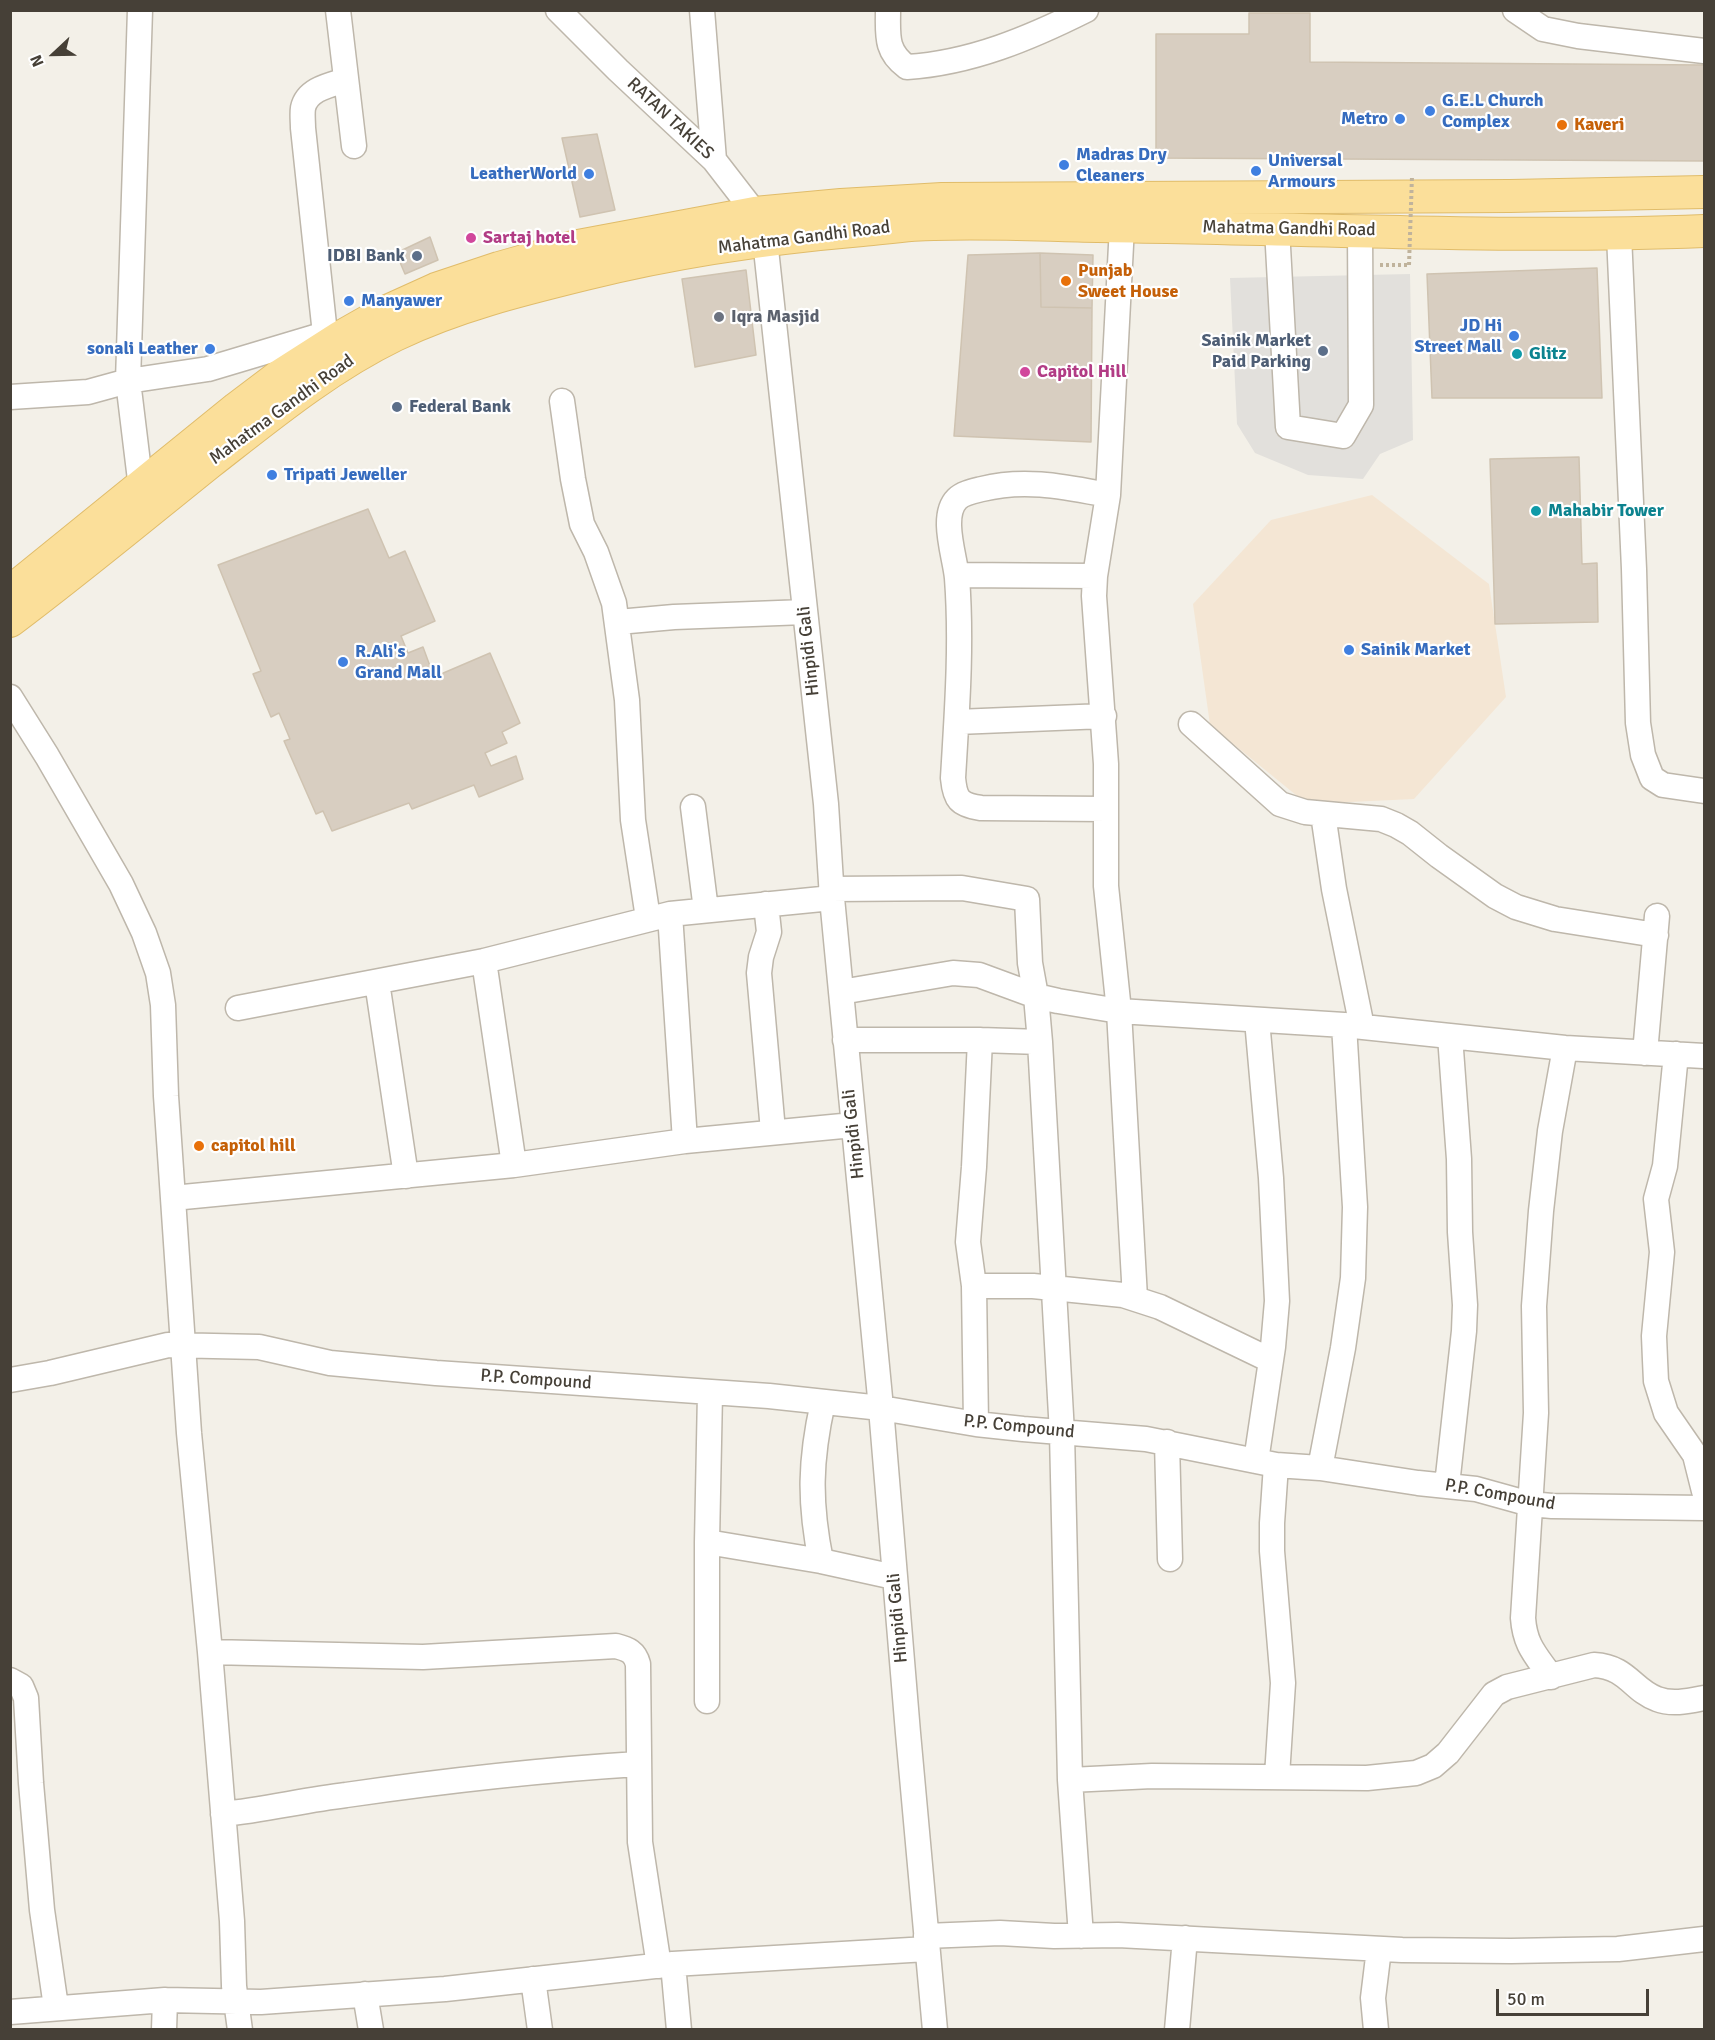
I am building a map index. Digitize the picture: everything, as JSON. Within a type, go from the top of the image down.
[{"type":"main road","name":"Mahatma Gandhi Road","points":[[10,621],[303,390],[351,358],[397,334],[453,310],[520,290],[664,255],[840,205],[942,199],[1510,196],[1704,192]]},
{"type":"main road","name":"Mahatma Gandhi Road","points":[[10,592],[237,408],[332,336],[436,289],[573,247],[760,226],[934,224],[1619,235],[1704,231]]},
{"type":"street","points":[[141,10],[128,381],[141,488]]},
{"type":"street","points":[[338,10],[354,146]]},
{"type":"street","name":"RATAN TAKIES","points":[[558,10],[714,160],[760,226]]},
{"type":"street","points":[[702,10],[714,160]]},
{"type":"street","points":[[888,10],[889,47],[896,59],[907,67],[949,61],[1011,45],[1086,10]]},
{"type":"street","points":[[1515,10],[1543,29],[1578,36],[1704,51]]},
{"type":"street","points":[[10,398],[88,392],[128,381],[208,369],[332,336],[303,128],[303,108],[309,97],[322,88],[346,80]]},
{"type":"street","name":"Hinpidi Gali","points":[[760,226],[826,804],[831,893],[881,1408],[935,2030]]},
{"type":"street","points":[[1122,226],[1108,495],[1095,576],[1104,716],[1106,894],[1119,1011],[1135,1298]]},
{"type":"street","points":[[1277,229],[1288,427],[1343,436],[1361,405],[1360,231]]},
{"type":"street","points":[[1619,235],[1634,569],[1638,723],[1643,755],[1652,778],[1663,785],[1704,791]]},
{"type":"street","points":[[562,401],[582,524],[610,589],[618,622],[627,700],[633,820],[659,916],[685,1141]]},
{"type":"street","points":[[1106,809],[981,808],[966,806],[959,800],[954,790],[958,667],[957,576],[949,521],[951,505],[959,496],[992,486],[1029,483],[1108,495]]},
{"type":"street","points":[[957,576],[1095,576]]},
{"type":"street","points":[[618,622],[674,617],[805,612]]},
{"type":"street","points":[[10,697],[121,884],[144,933],[158,973],[163,1005],[166,1096],[192,1476],[210,1652],[232,1921],[235,2001],[240,2030]]},
{"type":"street","points":[[957,722],[1104,716]]},
{"type":"street","points":[[1191,724],[1280,804],[1305,812],[1381,819],[1396,825],[1410,832],[1495,896],[1515,907],[1555,919],[1657,926],[1645,1053]]},
{"type":"street","points":[[693,807],[706,910]]},
{"type":"street","points":[[1320,1468],[1345,1339],[1353,1278],[1355,1207],[1353,1026],[1323,814]]},
{"type":"street","points":[[238,1008],[484,961],[659,916],[766,904],[831,893],[962,888],[1027,899],[1030,963],[1036,996],[1040,1042],[1062,1433],[1070,1780],[1081,1936]]},
{"type":"street","points":[[766,904],[769,932],[761,957],[759,973],[773,1131]]},
{"type":"street","points":[[484,961],[514,1165]]},
{"type":"street","points":[[841,992],[952,973],[968,973],[1036,996],[1119,1011],[1353,1026],[1565,1048],[1704,1056]]},
{"type":"street","points":[[377,982],[406,1176]]},
{"type":"street","points":[[1257,1020],[1271,1178],[1276,1267],[1276,1312],[1270,1360],[1266,1463],[1283,1683],[1277,1776]]},
{"type":"street","points":[[1447,1485],[1465,1305],[1459,1216],[1459,1159],[1450,1036]]},
{"type":"street","points":[[845,1040],[1040,1042]]},
{"type":"street","points":[[976,1424],[974,1286],[968,1242],[980,1040]]},
{"type":"street","points":[[1551,1677],[1528,1645],[1524,1634],[1523,1609],[1536,1413],[1534,1306],[1541,1211],[1550,1131],[1565,1048]]},
{"type":"street","points":[[1676,1054],[1665,1166],[1656,1198],[1662,1252],[1654,1336],[1656,1381],[1666,1413],[1695,1455],[1704,1491]]},
{"type":"street","points":[[173,1198],[514,1165],[685,1141],[853,1125]]},
{"type":"street","points":[[974,1286],[1054,1287],[1092,1290],[1135,1298],[1160,1307],[1270,1360]]},
{"type":"street","name":"P.P. Compound","points":[[10,1380],[50,1373],[168,1345],[259,1347],[330,1363],[823,1402],[881,1408],[976,1424],[1167,1442],[1266,1463],[1476,1489],[1530,1504],[1620,1509],[1704,1508]]},
{"type":"street","points":[[707,1701],[710,1393]]},
{"type":"street","points":[[821,1560],[813,1515],[812,1472],[814,1446],[823,1402]]},
{"type":"street","points":[[1167,1442],[1170,1559]]},
{"type":"street","points":[[707,1542],[821,1560],[894,1577]]},
{"type":"street","points":[[210,1652],[423,1657],[616,1647],[627,1649],[635,1655],[638,1664],[640,1842],[679,2030]]},
{"type":"street","points":[[1070,1780],[1152,1776],[1390,1777],[1425,1770],[1448,1753],[1494,1694],[1507,1687],[1583,1667],[1608,1666],[1656,1699],[1672,1703],[1704,1698]]},
{"type":"street","points":[[10,1680],[21,1686],[26,1698],[42,1910],[34,2014],[165,2000],[261,2001],[445,1989],[666,1965],[926,1943],[1000,1933],[1138,1936],[1379,1949],[1579,1951],[1704,1939]]},
{"type":"street","points":[[223,1814],[432,1784],[638,1764]]},
{"type":"street","points":[[1177,2030],[1185,1938]]},
{"type":"street","points":[[1376,2030],[1373,1998],[1379,1949]]},
{"type":"street","points":[[532,1979],[540,2030]]},
{"type":"street","points":[[365,1994],[371,2030]]},
{"type":"street","points":[[164,2030],[165,2000]]},
{"type":"path","points":[[1370,265],[1409,265],[1412,176]]},
{"type":"shaded area","name":"Sainik Market Paid Parking","points":[[1410,274],[1413,440],[1380,454],[1363,479],[1308,475],[1255,453],[1237,424],[1230,278]]},
{"type":"shaded area","name":"Sainik Market","points":[[1372,495],[1489,584],[1506,697],[1414,799],[1307,804],[1210,725],[1193,604],[1271,520]]},
{"type":"building","name":"G.E.L Church Complex","points":[[1249,13],[1310,13],[1310,62],[1704,65],[1704,161],[1156,158],[1156,34],[1249,34]]},
{"type":"building","name":"LeatherWorld","points":[[597,134],[615,210],[580,217],[562,138]]},
{"type":"building","name":"IDBI Bank","points":[[430,237],[438,260],[405,274],[396,253]]},
{"type":"building","name":"Punjab Sweet House","points":[[1040,253],[1093,255],[1092,308],[1041,307]]},
{"type":"building","name":"Capitol Hill","points":[[1040,253],[1041,307],[1092,308],[1091,442],[954,436],[968,255]]},
{"type":"building","name":"JD Hi Street Mall","points":[[1597,268],[1602,398],[1432,398],[1427,274]]},
{"type":"building","name":"Iqra Masjid","points":[[746,270],[756,355],[695,367],[682,279]]},
{"type":"building","name":"Mahabir Tower","points":[[1579,457],[1582,564],[1597,563],[1598,622],[1495,624],[1490,459]]},
{"type":"building","name":"R.Ali's Grand Mall","points":[[368,509],[389,558],[405,551],[435,621],[401,636],[408,653],[423,647],[434,677],[490,653],[520,723],[502,732],[507,743],[485,753],[491,766],[516,756],[523,779],[479,797],[474,785],[412,809],[409,803],[332,831],[323,811],[316,814],[284,741],[290,739],[279,713],[271,717],[253,674],[261,671],[218,565]]},
{"type":"place","name":"G.E.L Church Complex","points":[[1430,111]]},
{"type":"place","name":"Metro","points":[[1400,119]]},
{"type":"place","name":"Kaveri","points":[[1562,125]]},
{"type":"place","name":"Madras Dry Cleaners","points":[[1064,165]]},
{"type":"place","name":"Universal Armours","points":[[1256,171]]},
{"type":"place","name":"LeatherWorld","points":[[589,174]]},
{"type":"place","name":"Sartaj hotel","points":[[471,238]]},
{"type":"place","name":"IDBI Bank","points":[[417,256]]},
{"type":"place","name":"Punjab Sweet House","points":[[1066,281]]},
{"type":"place","name":"Manyawer","points":[[349,301]]},
{"type":"place","name":"Iqra Masjid","points":[[719,317]]},
{"type":"place","name":"JD Hi Street Mall","points":[[1514,336]]},
{"type":"place","name":"sonali Leather","points":[[210,349]]},
{"type":"place","name":"Sainik Market Paid Parking","points":[[1323,351]]},
{"type":"place","name":"Glitz","points":[[1517,354]]},
{"type":"place","name":"Capitol Hill","points":[[1025,372]]},
{"type":"place","name":"Federal Bank","points":[[397,407]]},
{"type":"place","name":"Tripati Jeweller","points":[[272,475]]},
{"type":"place","name":"Mahabir Tower","points":[[1536,511]]},
{"type":"place","name":"Sainik Market","points":[[1349,650]]},
{"type":"place","name":"R.Ali's Grand Mall","points":[[343,662]]},
{"type":"place","name":"capitol hill","points":[[199,1146]]}]
